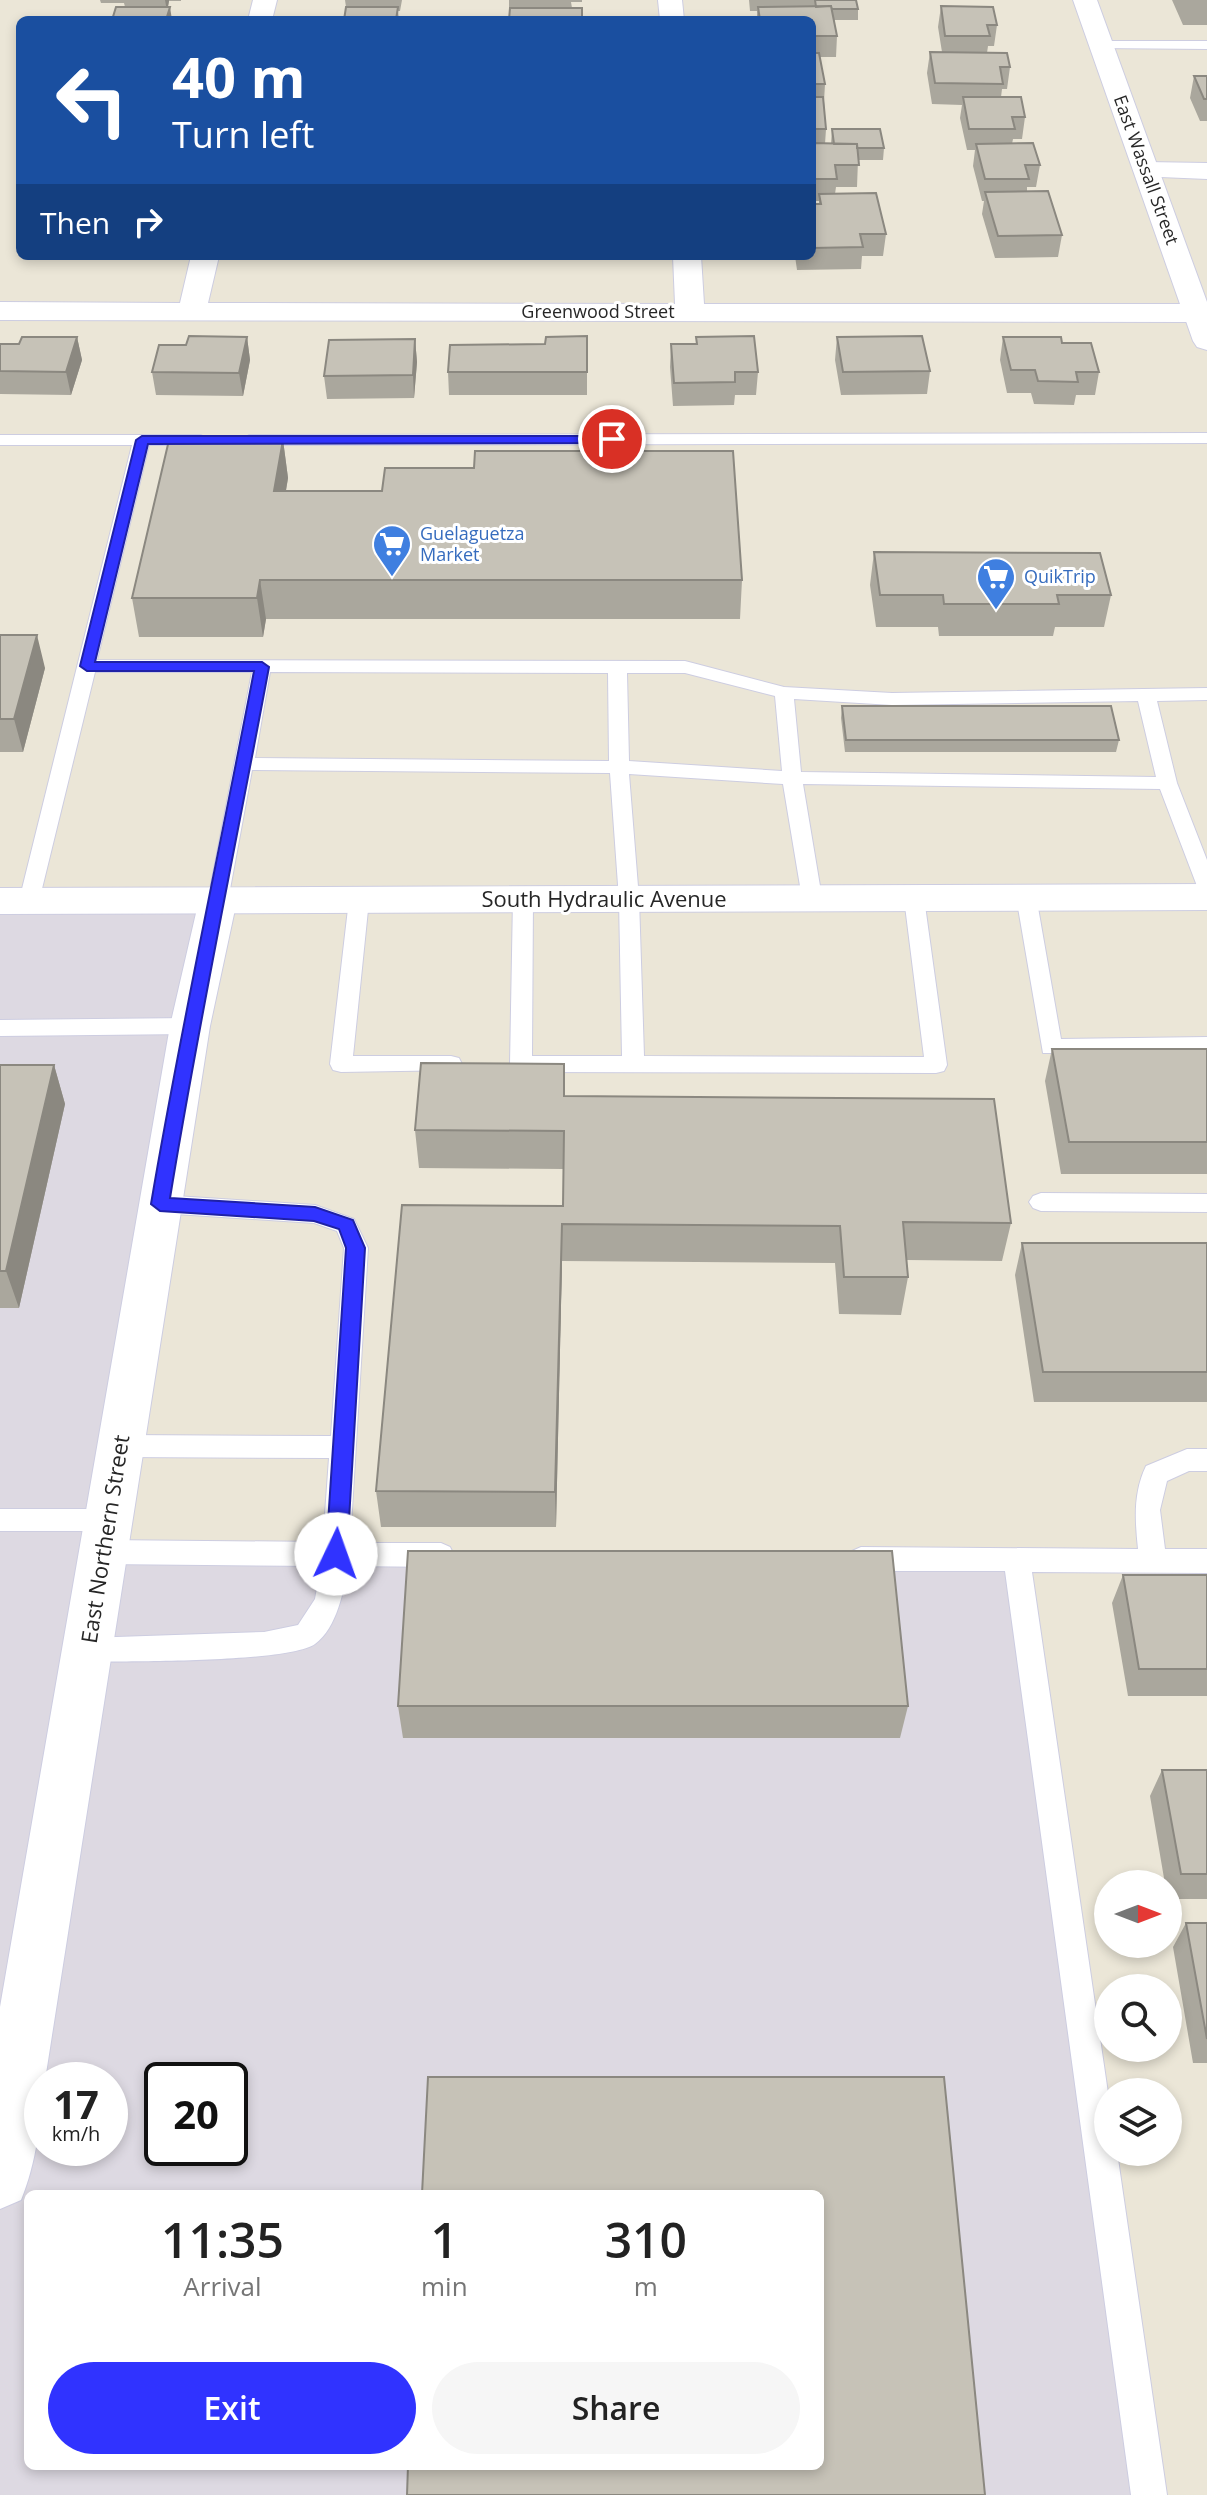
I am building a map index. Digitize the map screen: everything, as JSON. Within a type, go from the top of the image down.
[{"type":"street","name":"East Wassall Street","points":[[1085,0],[1207,341]]},
{"type":"street","points":[[1146,170],[1207,171]]},
{"type":"street","points":[[192,311],[204,260]]},
{"type":"street","points":[[687,260],[690,312]]},
{"type":"street","name":"Greenwood Street","points":[[0,311],[1197,313]]},
{"type":"street","name":"South Hydraulic Avenue","points":[[15,901],[1207,897]]},
{"type":"street","name":"East Northern Street","points":[[0,2179],[190,1026],[218,900]]},
{"type":"lane","points":[[1102,45],[1207,45]]},
{"type":"lane","points":[[0,440],[1207,438]]},
{"type":"lane","points":[[15,901],[87,666],[142,440]]},
{"type":"lane","points":[[87,666],[685,667],[784,693],[893,709],[965,697],[1207,694]]},
{"type":"lane","points":[[218,900],[262,667]]},
{"type":"lane","points":[[617,667],[619,767],[629,899],[633,1064]]},
{"type":"lane","points":[[784,693],[792,778],[812,898]]},
{"type":"lane","points":[[1146,695],[1167,783],[1207,886]]},
{"type":"lane","points":[[1039,696],[1045,718]]},
{"type":"lane","points":[[965,697],[971,718]]},
{"type":"lane","points":[[243,764],[619,767],[792,778],[906,772],[1058,773],[1167,783]]},
{"type":"lane","points":[[1026,896],[1051,1047],[1207,1045]]},
{"type":"lane","points":[[523,899],[514,1064],[936,1065],[914,898]]},
{"type":"lane","points":[[359,900],[341,1064],[476,1064]]},
{"type":"lane","points":[[0,1028],[190,1026]]},
{"type":"lane","points":[[1041,1202],[1207,1203]]},
{"type":"lane","points":[[87,1650],[264,1644],[306,1635],[328,1603],[336,1554],[356,1248],[346,1225],[315,1214],[160,1204]]},
{"type":"lane","points":[[120,1446],[343,1447]]},
{"type":"lane","points":[[1153,1561],[1147,1510],[1155,1474],[1197,1460]]},
{"type":"lane","points":[[0,1520],[106,1536],[336,1554],[463,1555]]},
{"type":"lane","points":[[827,1559],[1207,1561]]},
{"type":"lane","points":[[1017,1561],[1149,2495]]},
{"type":"shaded area","points":[[0,900],[218,900],[104,1551],[1017,1561],[1094,2110],[1094,2166],[1102,2166],[1148,2495],[0,2495]]},
{"type":"building","points":[[815,0],[856,0],[858,9],[816,7]]},
{"type":"building","points":[[831,6],[837,36],[816,36],[816,16],[759,16],[758,7]]},
{"type":"building","points":[[941,6],[993,7],[997,25],[987,25],[990,36],[945,36]]},
{"type":"building","points":[[116,7],[170,7],[167,16],[113,16]]},
{"type":"building","points":[[346,7],[398,7],[397,16],[345,16]]},
{"type":"building","points":[[510,8],[582,8],[582,16],[509,16]]},
{"type":"building","points":[[930,52],[1007,53],[1010,67],[1000,67],[1003,84],[935,83]]},
{"type":"building","points":[[816,53],[819,53],[825,84],[816,84]]},
{"type":"building","points":[[1194,76],[1207,76],[1207,99],[1204,99]]},
{"type":"building","points":[[816,97],[823,97],[826,129],[816,129]]},
{"type":"building","points":[[963,97],[1021,97],[1025,117],[1012,117],[1015,129],[969,129]]},
{"type":"building","points":[[832,129],[880,129],[884,148],[834,144]]},
{"type":"building","points":[[816,143],[857,144],[859,165],[835,165],[837,179],[816,179]]},
{"type":"building","points":[[1033,143],[1040,165],[1025,165],[1029,179],[985,179],[976,144]]},
{"type":"building","points":[[1048,191],[1062,235],[998,236],[985,192]]},
{"type":"building","points":[[876,193],[886,234],[860,234],[863,247],[816,248],[816,204],[821,204],[819,194]]},
{"type":"building","points":[[189,336],[247,337],[239,373],[152,372],[159,345],[186,345]]},
{"type":"building","points":[[587,336],[587,372],[448,372],[450,345],[545,344],[546,337]]},
{"type":"building","points":[[754,336],[758,372],[735,372],[735,382],[674,383],[671,344],[697,344],[696,337]]},
{"type":"building","points":[[922,336],[930,371],[843,372],[837,337]]},
{"type":"building","points":[[22,337],[77,337],[66,372],[0,371],[0,344],[19,344]]},
{"type":"building","points":[[1003,337],[1061,337],[1062,343],[1091,343],[1099,372],[1076,372],[1078,382],[1038,381],[1035,370],[1011,370]]},
{"type":"building","points":[[415,339],[413,375],[324,376],[329,340]]},
{"type":"building","points":[[169,440],[283,440],[274,491],[382,491],[385,468],[474,468],[475,451],[733,451],[742,580],[260,580],[257,598],[132,598]]},
{"type":"building","points":[[874,552],[1100,553],[1111,595],[1057,595],[1059,604],[944,604],[943,595],[880,595]]},
{"type":"building","points":[[0,635],[37,635],[14,719],[0,719]]},
{"type":"building","points":[[842,706],[1111,706],[1119,740],[846,740]]},
{"type":"building","points":[[1052,1049],[1207,1049],[1207,1142],[1069,1142]]},
{"type":"building","points":[[421,1063],[564,1064],[564,1096],[994,1099],[1011,1223],[903,1222],[908,1277],[844,1277],[840,1226],[562,1224],[555,1492],[376,1491],[402,1205],[563,1206],[564,1131],[415,1130]]},
{"type":"building","points":[[0,1065],[54,1065],[6,1271],[0,1271]]},
{"type":"building","points":[[1022,1243],[1207,1243],[1207,1372],[1043,1372]]},
{"type":"building","points":[[408,1551],[892,1551],[908,1706],[398,1706]]},
{"type":"building","points":[[1123,1575],[1207,1575],[1207,1669],[1139,1669]]},
{"type":"building","points":[[1162,1770],[1207,1770],[1207,1874],[1182,1874]]},
{"type":"building","points":[[1186,1923],[1207,1923],[1207,2039]]},
{"type":"building","points":[[428,2077],[944,2077],[985,2495],[407,2495],[408,2470],[824,2470],[824,2190],[422,2190]]},
{"type":"place","name":"Guelaguetza Market","points":[[392,578]]},
{"type":"place","name":"QuikTrip","points":[[996,611]]},
{"type":"route","points":[[336,1554],[356,1248],[346,1225],[315,1214],[160,1204],[190,1026],[218,900],[262,667],[87,666],[135,468],[142,440],[612,439]]}]
